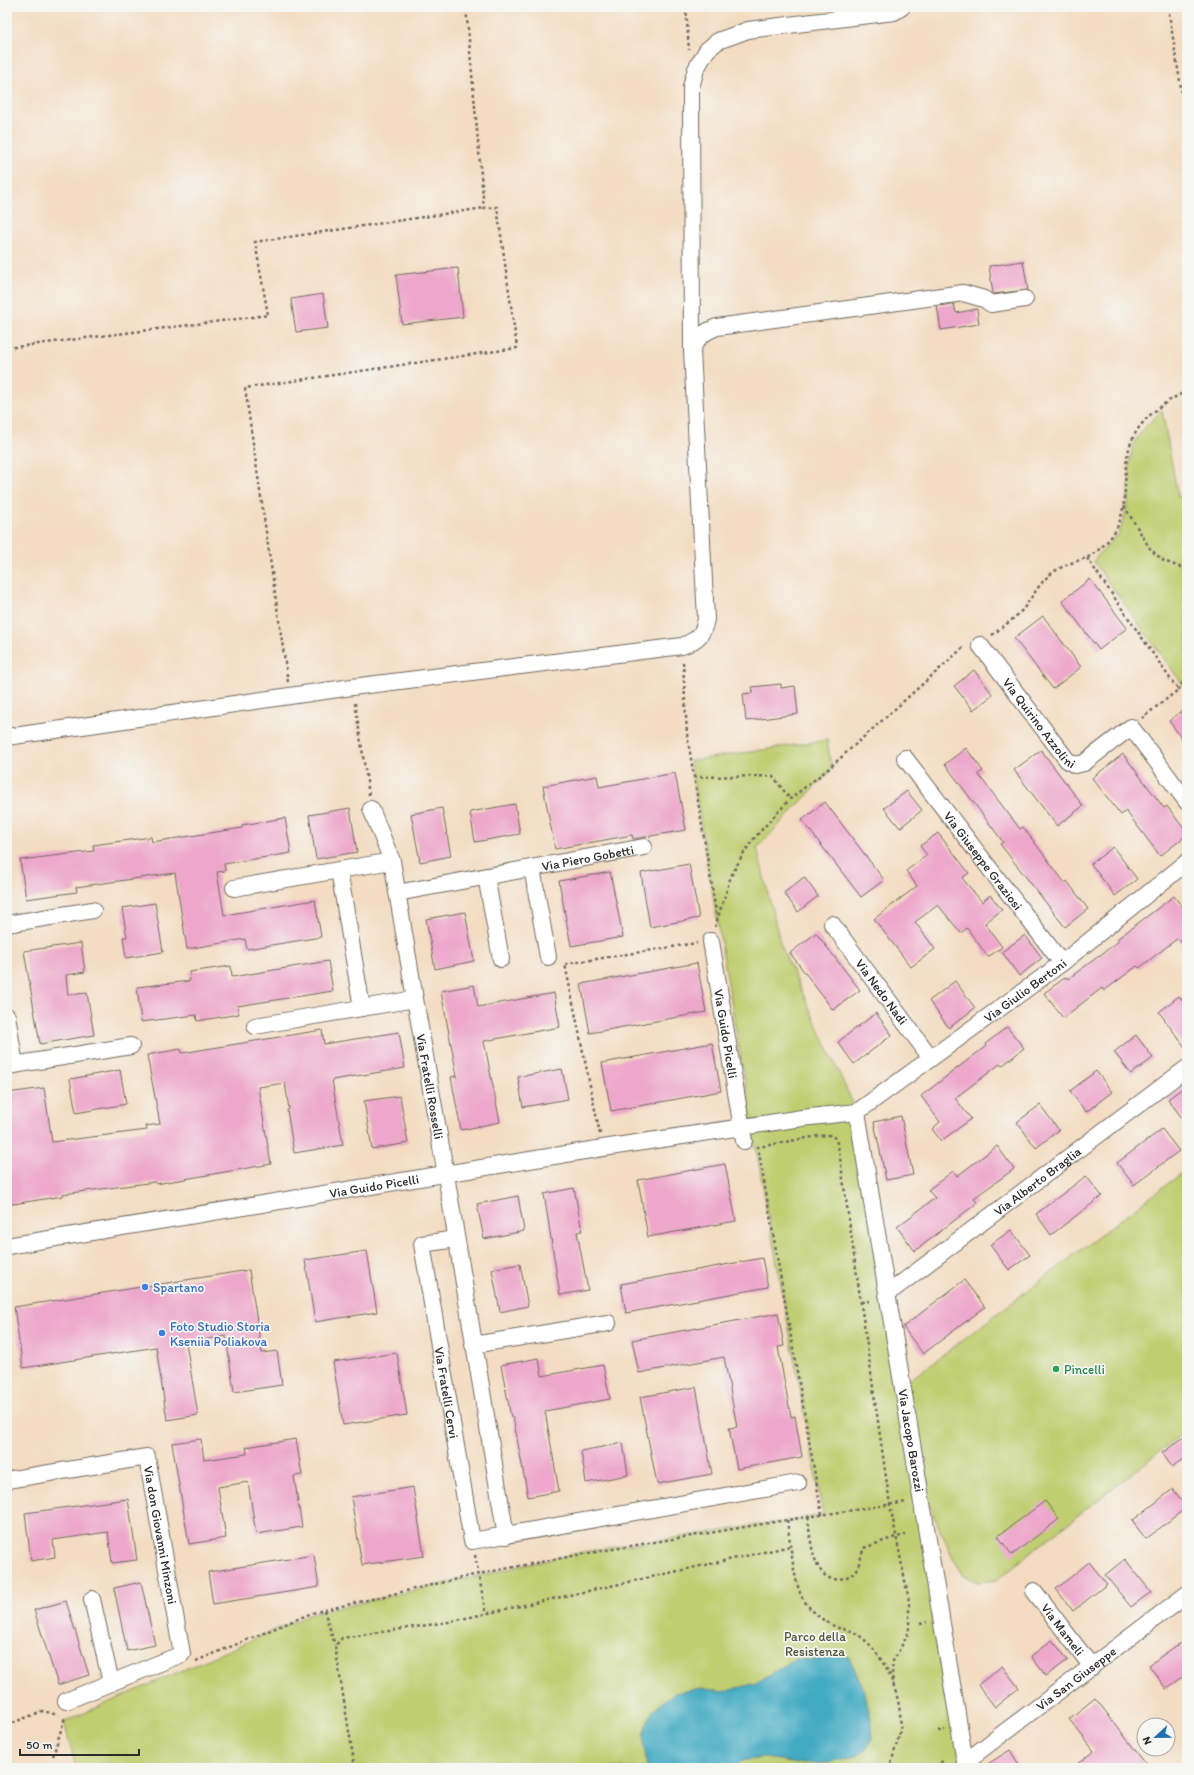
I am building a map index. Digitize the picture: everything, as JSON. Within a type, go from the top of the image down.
[{"type":"street","points":[[7,737],[352,687],[682,646],[699,637],[704,630],[706,620],[692,350],[691,87],[696,69],[707,50],[718,41],[748,30],[894,12],[902,7]]},
{"type":"street","points":[[692,350],[701,334],[717,327],[963,293],[984,299],[991,304],[1025,299]]},
{"type":"street","name":"Via Quirino Azzolini","points":[[980,645],[1067,760],[1075,766],[1084,762],[1131,726]]},
{"type":"street","points":[[1131,726],[1187,802]]},
{"type":"street","name":"Via Giuseppe Graziosi","points":[[905,758],[1062,963]]},
{"type":"street","name":"Via Fratelli Rosselli","points":[[371,809],[392,861],[446,1175]]},
{"type":"street","name":"Via Piero Gobetti","points":[[397,893],[644,847]]},
{"type":"street","points":[[234,888],[392,861]]},
{"type":"street","name":"Via Giulio Bertoni","points":[[857,1112],[1062,963],[1187,862]]},
{"type":"street","name":"Via Piero Gobetti","points":[[532,868],[548,957]]},
{"type":"street","points":[[339,870],[362,1008]]},
{"type":"street","points":[[486,876],[501,959]]},
{"type":"street","points":[[7,924],[93,910]]},
{"type":"street","name":"Via Nedo Nadi","points":[[832,924],[931,1058]]},
{"type":"street","name":"Via Guido Picelli","points":[[711,941],[743,1134]]},
{"type":"street","points":[[255,1026],[415,999]]},
{"type":"street","points":[[7,1016],[11,1065],[131,1046]]},
{"type":"street","name":"Via Alberto Braglia","points":[[887,1294],[1187,1068]]},
{"type":"street","name":"Via Guido Picelli","points":[[7,1246],[603,1148],[743,1134],[802,1118],[857,1112]]},
{"type":"street","name":"Via Jacopo Barozzi","points":[[857,1112],[966,1765]]},
{"type":"street","points":[[446,1175],[506,1536]]},
{"type":"street","name":"Via Fratelli Cervi","points":[[456,1239],[422,1244],[472,1541],[798,1483]]},
{"type":"street","points":[[473,1344],[608,1323]]},
{"type":"street","name":"Via don Giovanni Minzoni","points":[[7,1480],[147,1457],[182,1654],[111,1683],[68,1710]]},
{"type":"street","name":"Via Mameli","points":[[1034,1591],[1092,1667]]},
{"type":"street","name":"Via San Giuseppe","points":[[966,1765],[1187,1594]]},
{"type":"street","points":[[92,1599],[111,1683]]},
{"type":"path","points":[[466,7],[484,208]]},
{"type":"path","points":[[686,7],[689,55]]},
{"type":"path","points":[[1168,7],[1187,126]]},
{"type":"path","points":[[7,348],[268,315],[255,242],[497,207],[517,348],[245,388],[290,696]]},
{"type":"path","points":[[600,1136],[565,964],[711,941],[731,876],[743,854],[756,836],[790,799],[827,770],[975,637],[980,645],[1023,609],[1036,589],[1053,572],[1073,562],[1087,558],[1111,537],[1117,527],[1124,506],[1126,461],[1129,448],[1134,437],[1143,423],[1155,410],[1187,391]]},
{"type":"path","points":[[1124,506],[1151,550],[1164,561],[1187,570]]},
{"type":"path","points":[[1087,558],[1178,690]]},
{"type":"path","points":[[682,646],[687,734],[717,921]]},
{"type":"path","points":[[1131,726],[1178,690],[1187,677]]},
{"type":"path","points":[[352,687],[371,809]]},
{"type":"path","points":[[694,777],[773,776],[790,799]]},
{"type":"path","points":[[822,1515],[758,1147],[830,1135],[836,1139],[839,1151],[890,1505],[909,1600],[910,1618],[906,1636],[893,1661],[892,1671],[900,1717],[900,1730],[891,1768]]},
{"type":"path","points":[[861,1302],[869,1301]]},
{"type":"path","points":[[194,1662],[312,1613],[478,1574],[583,1554],[787,1520],[900,1504]]},
{"type":"path","points":[[808,1517],[814,1555],[819,1568],[825,1576],[836,1579],[845,1578],[855,1572],[864,1548],[905,1535]]},
{"type":"path","points":[[787,1520],[797,1582],[801,1595],[819,1617],[834,1626],[855,1634],[872,1646],[882,1659],[894,1685]]},
{"type":"path","points":[[335,1646],[342,1638],[448,1622],[792,1546]]},
{"type":"path","points":[[478,1574],[486,1614]]},
{"type":"path","points":[[324,1610],[335,1646],[355,1768]]},
{"type":"path","points":[[7,1725],[43,1711],[68,1710],[53,1756]]},
{"type":"path","points":[[937,1768],[943,1760]]},
{"type":"green space","points":[[1162,410],[1178,497],[1187,495],[1186,689],[1093,561],[1120,532],[1128,503],[1132,449],[1136,439],[1146,426]]},
{"type":"green space","points":[[827,740],[832,769],[757,848],[781,946],[856,1110],[752,1124],[690,761]]},
{"type":"green space","name":"Parco della Resistenza","points":[[856,1114],[964,1768],[76,1768],[64,1722],[311,1614],[583,1552],[823,1515],[752,1127]]},
{"type":"green space","name":"Pincelli","points":[[1187,1169],[1187,1430],[996,1580],[978,1582],[964,1576],[953,1558],[929,1505],[906,1383]]},
{"type":"water","points":[[838,1655],[849,1657],[862,1685],[872,1722],[873,1739],[866,1750],[853,1757],[829,1763],[804,1764],[766,1758],[745,1760],[730,1768],[647,1768],[643,1734],[653,1710],[675,1693],[702,1688],[722,1692],[756,1683],[795,1659],[817,1660]]},
{"type":"building","points":[[1023,261],[1028,290],[993,294],[989,266]]},
{"type":"building","points":[[458,268],[463,317],[402,324],[396,275]]},
{"type":"building","points":[[323,294],[328,328],[296,332],[291,299]]},
{"type":"building","points":[[954,304],[956,313],[977,309],[979,324],[941,330],[937,306]]},
{"type":"building","points":[[1090,579],[1127,628],[1099,650],[1062,601]]},
{"type":"building","points":[[1043,616],[1081,667],[1053,689],[1014,638]]},
{"type":"building","points":[[974,670],[993,695],[973,710],[954,686]]},
{"type":"building","points":[[781,684],[781,688],[795,686],[798,714],[746,721],[743,694],[753,693],[752,687]]},
{"type":"building","points":[[1187,707],[1187,745],[1169,721]]},
{"type":"building","points":[[966,748],[983,771],[978,774],[1020,829],[1023,827],[1065,883],[1067,881],[1088,909],[1065,927],[1000,844],[1003,842],[945,764]]},
{"type":"building","points":[[1041,750],[1083,806],[1057,826],[1014,770]]},
{"type":"building","points":[[1123,754],[1164,808],[1167,806],[1187,833],[1187,835],[1160,856],[1126,811],[1121,815],[1092,778]]},
{"type":"building","points":[[675,773],[686,830],[633,839],[632,835],[555,849],[543,786],[597,776],[599,787]]},
{"type":"building","points":[[907,791],[922,810],[900,828],[884,808]]},
{"type":"building","points":[[825,802],[884,880],[861,897],[802,820]]},
{"type":"building","points":[[515,804],[520,834],[475,842],[470,812]]},
{"type":"building","points":[[350,808],[357,852],[316,859],[309,815]]},
{"type":"building","points":[[442,808],[451,856],[420,862],[411,814]]},
{"type":"building","points":[[285,818],[291,853],[224,864],[225,871],[217,872],[224,915],[315,900],[321,937],[247,949],[245,939],[187,949],[175,873],[76,887],[77,892],[26,899],[20,860],[94,851],[93,845],[151,837],[152,842],[242,828],[242,825]]},
{"type":"building","points":[[938,833],[969,873],[962,878],[982,902],[990,895],[1002,910],[985,923],[1002,947],[988,957],[967,928],[961,933],[938,905],[915,922],[935,949],[911,967],[874,919],[917,886],[906,871],[927,855],[920,846]]},
{"type":"building","points":[[1113,847],[1137,879],[1115,896],[1091,864]]},
{"type":"building","points":[[689,864],[699,918],[650,927],[641,873]]},
{"type":"building","points":[[610,872],[623,937],[571,946],[559,881]]},
{"type":"building","points":[[804,877],[818,896],[798,912],[784,893]]},
{"type":"building","points":[[1174,896],[1187,913],[1187,950],[1178,938],[1139,968],[1137,966],[1104,991],[1102,988],[1063,1018],[1044,993],[1066,977],[1068,979],[1119,941],[1117,939]]},
{"type":"building","points":[[155,903],[163,952],[126,958],[123,937],[127,937],[122,908]]},
{"type":"building","points":[[465,912],[474,961],[435,969],[426,919]]},
{"type":"building","points":[[816,933],[860,990],[833,1010],[790,953]]},
{"type":"building","points":[[1025,935],[1042,958],[1019,976],[1002,952]]},
{"type":"building","points":[[81,943],[85,972],[66,975],[68,995],[87,993],[94,1035],[40,1044],[24,951]]},
{"type":"building","points":[[328,961],[333,991],[237,1006],[239,1014],[197,1021],[196,1015],[141,1022],[137,987],[190,981],[189,972],[231,966],[232,977]]},
{"type":"building","points":[[697,963],[706,1012],[590,1033],[581,984]]},
{"type":"building","points":[[955,981],[975,1008],[949,1028],[929,1001]]},
{"type":"building","points":[[474,985],[478,1007],[554,993],[560,1027],[484,1041],[500,1122],[461,1130],[451,1077],[457,1076],[441,991]]},
{"type":"building","points":[[1179,996],[1187,1006],[1187,1050],[1159,1012]]},
{"type":"building","points":[[876,1013],[892,1035],[854,1064],[838,1042]]},
{"type":"building","points":[[1007,1027],[1024,1048],[1002,1066],[1000,1064],[955,1098],[971,1119],[941,1141],[932,1129],[940,1122],[921,1096],[986,1046],[985,1044]]},
{"type":"building","points":[[322,1030],[324,1044],[399,1032],[405,1068],[332,1080],[343,1145],[294,1153],[287,1110],[289,1109],[285,1083],[258,1087],[271,1164],[156,1184],[155,1182],[63,1194],[63,1196],[7,1205],[7,1093],[44,1088],[52,1142],[147,1130],[146,1126],[160,1124],[147,1055],[181,1049],[182,1053]]},
{"type":"building","points":[[1136,1035],[1153,1058],[1131,1074],[1114,1052]]},
{"type":"building","points":[[712,1043],[721,1091],[611,1111],[602,1063]]},
{"type":"building","points":[[562,1069],[568,1099],[523,1107],[518,1077]]},
{"type":"building","points":[[120,1070],[126,1104],[76,1113],[70,1079]]},
{"type":"building","points":[[1096,1071],[1112,1092],[1086,1112],[1070,1091]]},
{"type":"building","points":[[1187,1085],[1187,1125],[1168,1099]]},
{"type":"building","points":[[400,1096],[408,1143],[372,1149],[364,1101]]},
{"type":"building","points":[[1040,1105],[1059,1130],[1036,1148],[1017,1122]]},
{"type":"building","points":[[901,1116],[913,1175],[886,1180],[874,1122]]},
{"type":"building","points":[[1162,1129],[1179,1151],[1134,1185],[1117,1163]]},
{"type":"building","points":[[997,1146],[1014,1169],[974,1198],[977,1203],[915,1251],[897,1227],[935,1198],[928,1190],[953,1171],[957,1176]]},
{"type":"building","points":[[725,1164],[736,1221],[648,1237],[638,1180]]},
{"type":"building","points":[[1086,1176],[1102,1196],[1051,1235],[1036,1214]]},
{"type":"building","points":[[574,1188],[582,1231],[577,1232],[588,1290],[560,1295],[544,1194]]},
{"type":"building","points":[[518,1196],[524,1231],[484,1239],[477,1204]]},
{"type":"building","points":[[1011,1230],[1030,1255],[1009,1270],[990,1245]]},
{"type":"building","points":[[367,1251],[377,1312],[315,1322],[305,1260]]},
{"type":"building","points":[[762,1258],[768,1287],[626,1313],[621,1284]]},
{"type":"building","points":[[520,1264],[528,1306],[500,1312],[492,1269]]},
{"type":"building","points":[[249,1270],[262,1353],[277,1351],[282,1385],[234,1392],[226,1336],[186,1343],[198,1415],[167,1420],[156,1347],[23,1368],[14,1307]]},
{"type":"building","points":[[964,1280],[985,1307],[923,1354],[903,1327]]},
{"type":"building","points":[[778,1313],[784,1346],[778,1347],[791,1417],[795,1416],[802,1457],[737,1469],[729,1428],[737,1427],[724,1357],[639,1373],[632,1340]]},
{"type":"building","points":[[397,1353],[407,1415],[343,1425],[333,1362]]},
{"type":"building","points":[[539,1358],[542,1376],[603,1365],[610,1399],[545,1411],[559,1491],[528,1497],[513,1417],[511,1417],[501,1365]]},
{"type":"building","points":[[696,1387],[712,1474],[657,1484],[640,1397]]},
{"type":"building","points":[[1187,1435],[1187,1456],[1172,1467],[1162,1453]]},
{"type":"building","points":[[201,1439],[204,1460],[247,1454],[246,1447],[296,1439],[302,1475],[294,1476],[302,1527],[256,1534],[248,1482],[218,1487],[226,1538],[189,1544],[172,1443]]},
{"type":"building","points":[[623,1443],[628,1475],[586,1483],[581,1451]]},
{"type":"building","points":[[413,1487],[424,1556],[362,1565],[351,1497]]},
{"type":"building","points":[[1173,1489],[1187,1507],[1146,1539],[1132,1521]]},
{"type":"building","points":[[128,1499],[137,1560],[112,1563],[108,1532],[53,1540],[55,1557],[31,1561],[25,1513]]},
{"type":"building","points":[[1045,1501],[1059,1519],[1012,1555],[998,1536]]},
{"type":"building","points":[[314,1555],[319,1587],[213,1604],[208,1572]]},
{"type":"building","points":[[1125,1559],[1151,1592],[1131,1607],[1105,1575]]},
{"type":"building","points":[[1089,1562],[1107,1584],[1073,1611],[1056,1589]]},
{"type":"building","points":[[141,1582],[155,1645],[127,1651],[114,1588]]},
{"type":"building","points":[[66,1601],[89,1675],[58,1685],[34,1610]]},
{"type":"building","points":[[1052,1640],[1068,1660],[1046,1676],[1031,1656]]},
{"type":"building","points":[[1180,1643],[1187,1653],[1187,1674],[1166,1689],[1149,1665]]},
{"type":"building","points":[[1002,1666],[1019,1688],[995,1707],[978,1685]]},
{"type":"building","points":[[1095,1698],[1136,1751],[1136,1757],[1141,1757],[1149,1768],[1072,1768],[1094,1751],[1069,1719]]},
{"type":"building","points":[[1010,1750],[1021,1768],[981,1768]]},
{"type":"place","name":"Spartano","points":[[145,1287]]},
{"type":"place","name":"Foto Studio Storia Kseniia Poliakova","points":[[162,1333]]},
{"type":"place","name":"Pincelli","points":[[1056,1369]]}]
